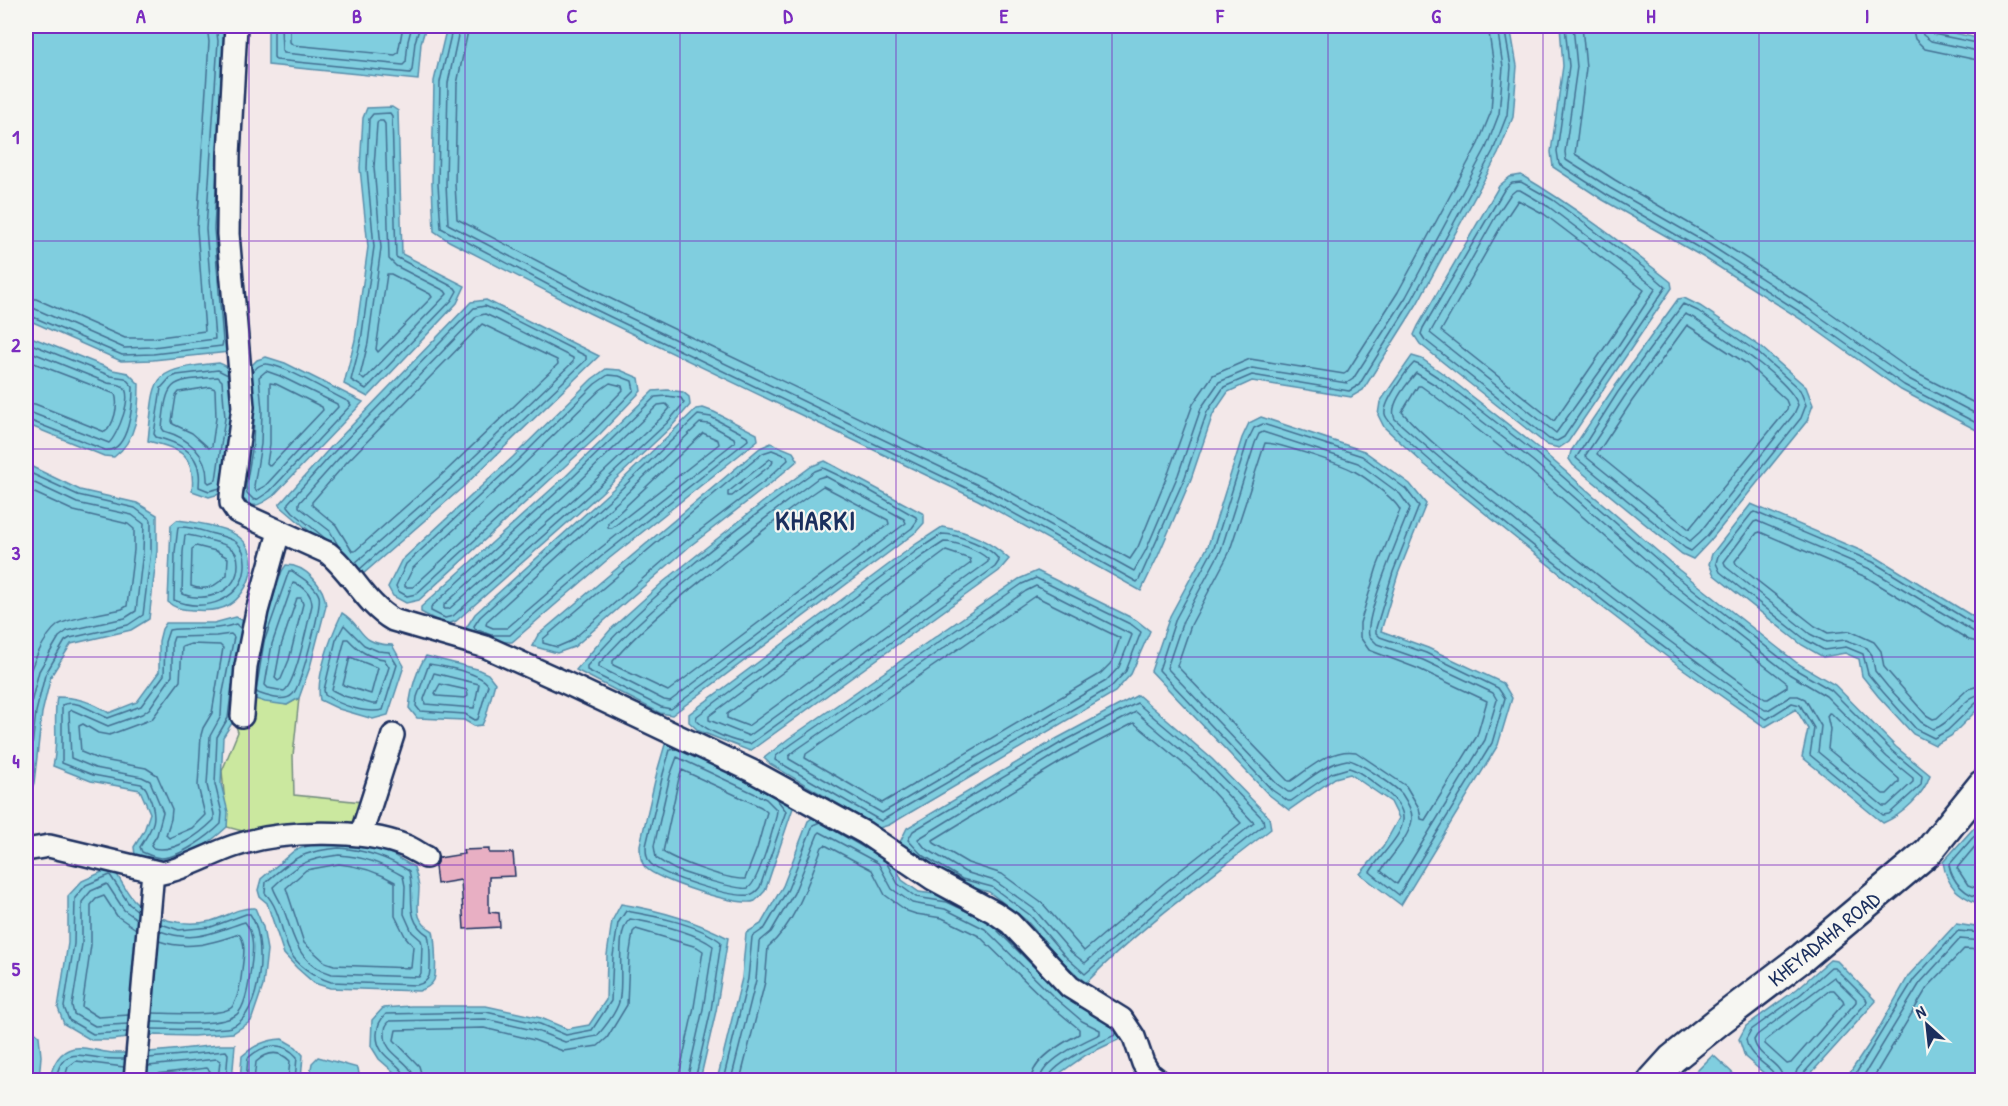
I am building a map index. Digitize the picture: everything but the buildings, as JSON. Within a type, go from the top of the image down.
[{"type":"main road","name":"KHEYADAHA ROAD","points":[[1653,1080],[1672,1059],[1803,957],[1928,852],[1983,785]]},
{"type":"street","points":[[236,26],[229,154],[228,234],[243,407],[231,503],[237,512],[328,553],[339,561],[369,601],[381,613],[393,620],[486,647],[752,771],[865,833],[942,884],[994,912],[1010,923],[1070,987],[1122,1019],[1134,1037],[1143,1063],[1149,1073],[1158,1080]]},
{"type":"street","points":[[242,716],[246,666],[257,611],[279,532]]},
{"type":"street","points":[[361,835],[393,735]]},
{"type":"street","points":[[26,850],[49,846],[162,873],[176,870],[253,840],[312,833],[361,835],[406,846],[426,857]]},
{"type":"street","points":[[135,1080],[153,871]]},
{"type":"green space","points":[[249,697],[287,705],[299,698],[293,756],[294,795],[372,803],[361,835],[261,836],[227,827],[222,771],[238,732],[234,720]]},
{"type":"water","points":[[26,26],[229,26],[229,352],[121,361],[26,319]]},
{"type":"water","points":[[268,26],[426,26],[421,43],[418,80],[268,65]]},
{"type":"water","points":[[447,26],[1510,26],[1517,66],[1513,117],[1498,154],[1417,304],[1363,390],[1351,397],[1252,381],[1228,392],[1213,414],[1191,479],[1141,591],[978,500],[589,313],[449,241],[434,231],[432,184],[434,81]]},
{"type":"water","points":[[1560,26],[1922,26],[1982,39],[1982,433],[1901,390],[1802,320],[1703,257],[1603,200],[1553,167],[1551,152],[1563,66]]},
{"type":"water","points":[[392,107],[398,111],[402,254],[465,286],[457,303],[368,397],[344,384],[355,340],[368,247],[360,168],[363,118],[367,108]]},
{"type":"water","points":[[1521,175],[1579,212],[1671,282],[1672,288],[1568,442],[1559,448],[1547,445],[1420,344],[1414,335],[1499,186],[1510,177]]},
{"type":"water","points":[[1684,298],[1700,306],[1761,347],[1806,387],[1813,405],[1807,421],[1693,559],[1682,554],[1573,465],[1569,459],[1571,451],[1613,389],[1678,299]]},
{"type":"water","points":[[486,300],[599,356],[463,487],[355,581],[320,540],[279,505],[330,448],[471,302]]},
{"type":"water","points":[[26,335],[113,370],[128,373],[139,384],[137,414],[132,433],[122,450],[114,457],[104,456],[26,424]]},
{"type":"water","points":[[1412,356],[1422,359],[1445,375],[1542,451],[1679,570],[1797,663],[1835,685],[1896,747],[1930,775],[1918,797],[1905,810],[1883,823],[1802,757],[1808,729],[1796,709],[1765,727],[1679,666],[1580,590],[1425,465],[1384,427],[1378,415],[1380,402]]},
{"type":"water","points":[[266,357],[285,363],[363,402],[273,496],[260,504],[252,505],[240,495],[245,372],[257,360]]},
{"type":"water","points":[[219,363],[232,372],[237,387],[223,493],[209,497],[192,491],[191,469],[184,455],[169,447],[148,441],[152,402],[160,380],[168,373],[179,369]]},
{"type":"water","points":[[606,369],[620,370],[639,378],[641,391],[600,434],[419,600],[406,603],[393,596],[388,587],[401,561],[513,457],[592,379]]},
{"type":"water","points":[[653,391],[683,392],[689,397],[690,405],[671,427],[600,494],[456,621],[445,625],[421,612],[421,607],[566,476]]},
{"type":"water","points":[[703,408],[757,434],[758,440],[606,561],[512,642],[486,640],[470,633],[466,628],[475,614],[613,489],[696,409]]},
{"type":"water","points":[[1261,417],[1364,451],[1410,484],[1426,504],[1398,574],[1381,631],[1428,648],[1503,683],[1512,698],[1498,745],[1401,905],[1360,874],[1383,847],[1399,818],[1391,802],[1350,774],[1335,778],[1289,810],[1268,794],[1151,671],[1170,616],[1208,546],[1242,438],[1249,423]]},
{"type":"water","points":[[771,443],[793,452],[798,460],[690,546],[574,647],[557,653],[532,646],[538,635],[760,448]]},
{"type":"water","points":[[825,461],[924,514],[924,523],[916,532],[672,715],[660,713],[576,670],[611,629],[662,583],[763,502],[812,466]]},
{"type":"water","points":[[26,464],[80,490],[137,503],[157,515],[157,551],[149,619],[131,630],[71,644],[51,676],[42,713],[34,783],[26,803]]},
{"type":"water","points":[[1751,504],[1876,557],[1982,622],[1982,705],[1951,736],[1935,745],[1913,734],[1862,676],[1859,659],[1845,653],[1823,657],[1802,645],[1714,575],[1709,564],[1712,554]]},
{"type":"water","points":[[177,520],[226,530],[246,544],[252,563],[251,572],[243,591],[229,605],[216,609],[198,610],[179,608],[168,602],[171,525]]},
{"type":"water","points":[[942,527],[978,538],[1009,559],[999,571],[750,751],[699,731],[689,722],[689,714]]},
{"type":"water","points":[[286,565],[301,569],[313,578],[322,592],[326,606],[310,667],[299,698],[287,705],[249,697],[259,640]]},
{"type":"water","points":[[1037,571],[1136,620],[1150,631],[1131,674],[1115,692],[889,825],[879,828],[770,764],[764,758],[1019,579]]},
{"type":"water","points":[[342,613],[373,642],[392,645],[404,666],[388,715],[373,719],[339,709],[320,700],[322,668]]},
{"type":"water","points":[[236,617],[246,622],[234,720],[223,737],[221,784],[228,812],[227,827],[188,856],[170,863],[152,863],[135,855],[134,847],[144,831],[150,813],[140,790],[91,781],[53,766],[56,749],[57,697],[84,701],[109,713],[137,702],[159,672],[159,641],[166,623],[214,623]]},
{"type":"water","points":[[426,656],[488,674],[495,683],[482,725],[474,726],[464,720],[417,718],[409,708],[417,675]]},
{"type":"water","points":[[1138,695],[1212,759],[1269,817],[1271,829],[1153,922],[1086,983],[1062,961],[1026,920],[989,892],[959,884],[917,859],[900,842],[907,828],[1056,739]]},
{"type":"water","points":[[666,741],[682,743],[786,799],[793,808],[765,891],[755,901],[733,900],[698,891],[665,879],[643,865],[640,845]]},
{"type":"water","points":[[818,814],[889,853],[902,880],[919,892],[949,896],[993,918],[1121,1024],[1124,1037],[1086,1055],[1050,1080],[717,1080],[742,978],[746,933],[761,924],[783,886],[808,821]]},
{"type":"water","points":[[1982,819],[1982,902],[1979,904],[1955,889],[1947,878],[1943,862]]},
{"type":"water","points":[[339,842],[383,849],[414,867],[419,887],[419,917],[433,931],[435,976],[428,987],[419,991],[330,988],[314,983],[284,954],[267,903],[260,897],[258,890],[261,879],[295,850],[315,844]]},
{"type":"water","points":[[113,867],[127,892],[140,907],[169,921],[201,923],[243,909],[255,908],[263,927],[267,950],[263,986],[251,1021],[233,1033],[193,1036],[153,1035],[111,1040],[91,1040],[64,1024],[58,1008],[68,943],[68,896],[82,881]]},
{"type":"water","points":[[621,904],[676,916],[728,938],[716,1011],[700,1080],[403,1080],[379,1059],[371,1046],[372,1020],[383,1008],[486,1006],[541,1018],[567,1029],[589,1025],[606,1000],[607,955],[612,921]]},
{"type":"water","points":[[1956,924],[1982,928],[1982,1080],[1845,1080],[1874,1037],[1909,975]]},
{"type":"water","points":[[1830,960],[1837,961],[1876,1001],[1805,1080],[1772,1080],[1745,1057],[1739,1039],[1746,1026],[1797,989]]},
{"type":"water","points":[[26,1025],[39,1036],[41,1056],[39,1080],[26,1080]]},
{"type":"water","points":[[282,1039],[296,1047],[303,1055],[301,1080],[240,1080],[242,1056],[260,1044]]},
{"type":"water","points":[[235,1045],[232,1080],[50,1080],[53,1067],[58,1059],[64,1052],[73,1048],[126,1053]]},
{"type":"water","points":[[1713,1055],[1740,1080],[1688,1080]]},
{"type":"water","points":[[318,1057],[358,1068],[360,1080],[309,1080],[312,1063]]},
{"type":"district","name":"KHARKI","points":[[816,520]]}]
